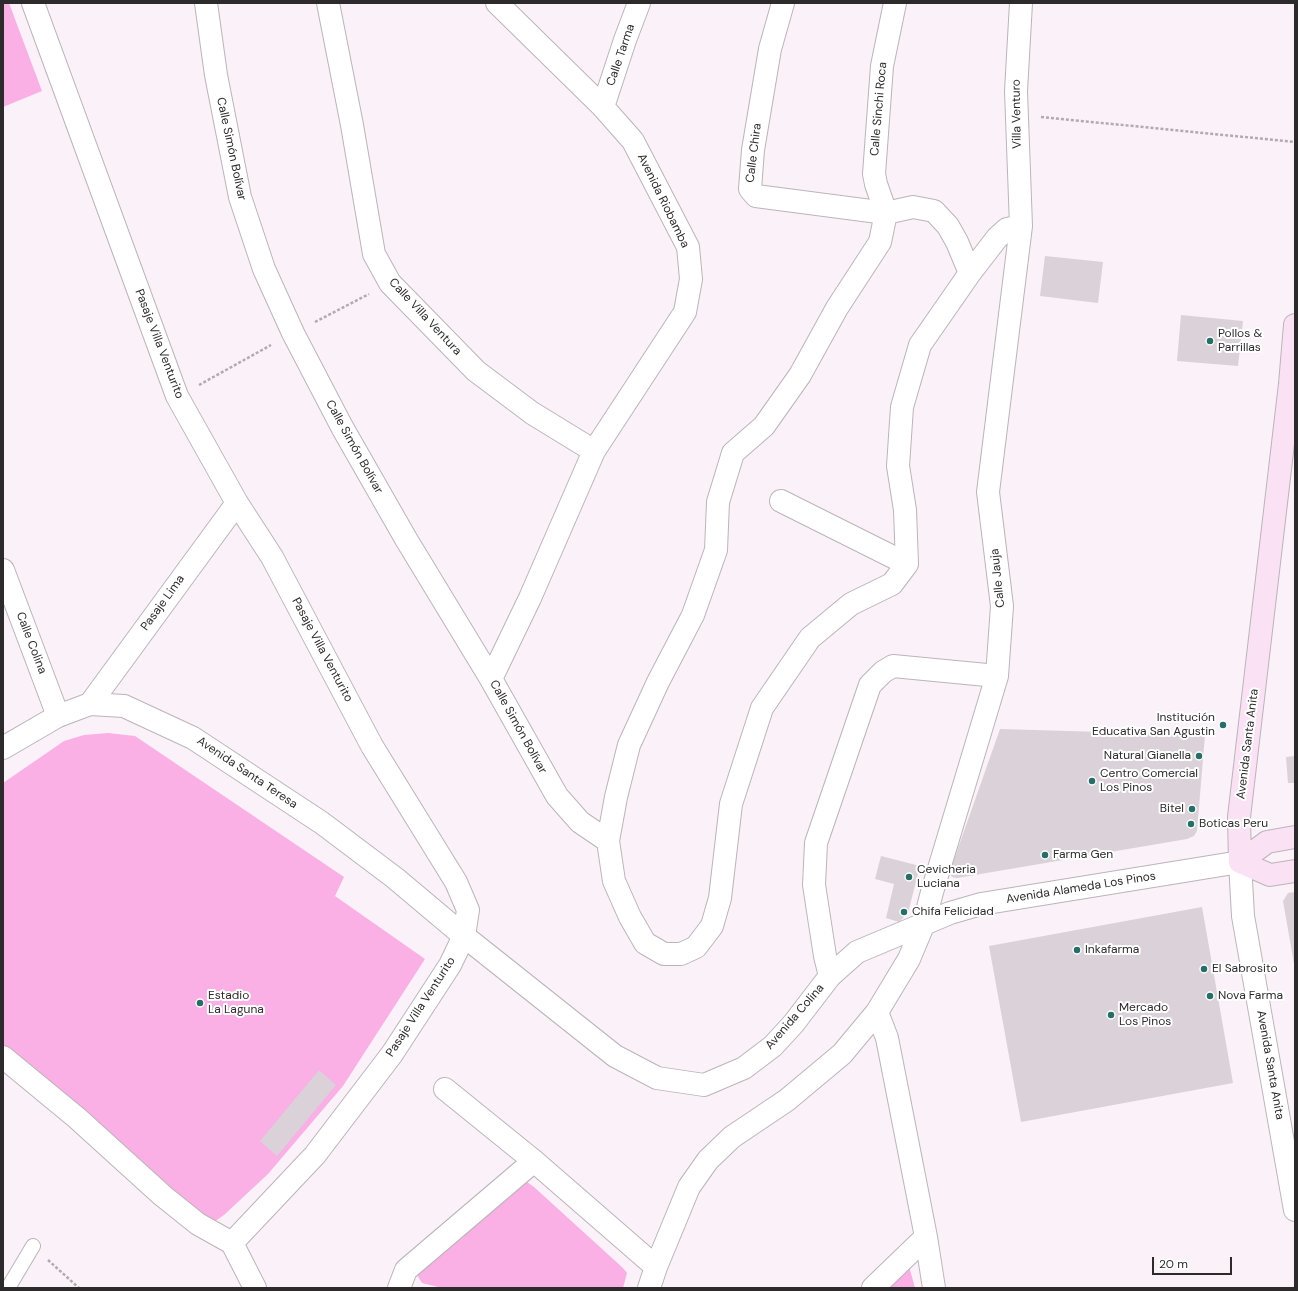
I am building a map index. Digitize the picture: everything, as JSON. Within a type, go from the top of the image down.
[{"type":"main road","name":"Avenida Santa Anita","points":[[1240,862],[1239,817],[1292,384],[1295,325]]},
{"type":"main road","name":"Avenida Alameda Los Pinos","points":[[1240,862],[1267,842],[1295,837]]},
{"type":"main road","points":[[1240,862],[1270,875],[1295,871]]},
{"type":"street","name":"Pasaje Villa Venturito","points":[[33,3],[177,396],[237,503],[272,557],[372,746],[456,882],[468,910],[464,936],[450,966],[387,1060],[315,1155],[232,1243]]},
{"type":"street","name":"Calle Simón Bolívar","points":[[206,3],[216,75],[240,197],[264,269],[292,333],[342,426],[406,538],[491,679],[557,796],[580,822],[608,841]]},
{"type":"street","name":"Calle Villa Ventura","points":[[328,3],[352,125],[374,254],[390,283],[476,371],[532,413],[594,451]]},
{"type":"street","name":"Avenida Riobamba","points":[[491,679],[530,598],[594,451],[684,312],[691,279],[688,247],[633,142],[603,107],[497,3]]},
{"type":"street","name":"Calle Tarma","points":[[603,107],[639,3]]},
{"type":"street","name":"Calle Chira","points":[[784,3],[770,50],[753,150],[750,189],[756,196],[886,213],[914,207],[934,211],[948,226],[957,242],[970,273]]},
{"type":"street","name":"Calle Sinchi Roca","points":[[886,213],[874,174],[882,66],[895,3]]},
{"type":"street","name":"Villa Venturo","points":[[1021,3],[1016,91],[1021,226]]},
{"type":"street","points":[[886,213],[880,242],[837,308],[800,375],[764,426],[733,453],[718,502],[716,550],[693,615],[658,682],[629,745],[616,797],[608,841],[614,881],[630,917],[645,943],[664,954],[681,954],[696,947],[712,926],[720,898],[731,804],[762,708],[810,638],[851,604],[892,584],[907,564],[905,510],[898,466],[902,407],[920,345],[970,273],[997,238],[1007,229],[1021,226]]},
{"type":"street","name":"Calle Jauja","points":[[649,1288],[656,1267],[689,1187],[708,1160],[732,1136],[787,1100],[842,1054],[877,1012],[909,958],[924,923],[934,884],[997,676],[1002,606],[988,492],[1021,226]]},
{"type":"street","points":[[781,501],[907,564]]},
{"type":"street","name":"Pasaje Lima","points":[[90,704],[237,503]]},
{"type":"street","name":"Calle Colina","points":[[3,570],[58,716]]},
{"type":"street","points":[[830,976],[825,956],[814,885],[816,843],[870,685],[883,672],[893,666],[997,676]]},
{"type":"street","name":"Avenida Santa Teresa","points":[[3,748],[58,716],[90,704],[124,706],[193,738],[322,823],[395,878],[464,936]]},
{"type":"street","name":"Avenida Alameda Los Pinos","points":[[924,923],[950,913],[981,904],[1240,862]]},
{"type":"street","name":"Avenida Santa Anita","points":[[1240,862],[1243,916],[1295,1210]]},
{"type":"street","name":"Avenida Colina","points":[[464,936],[615,1056],[656,1078],[704,1085],[744,1068],[774,1046],[794,1023],[830,976],[858,952],[924,923]]},
{"type":"street","points":[[877,1012],[887,1038],[926,1237],[934,1288]]},
{"type":"street","points":[[3,1057],[77,1118],[163,1196],[198,1224],[232,1243],[255,1288]]},
{"type":"street","points":[[445,1089],[534,1161],[656,1267]]},
{"type":"street","points":[[399,1288],[406,1270],[534,1161]]},
{"type":"street","points":[[873,1288],[926,1237]]},
{"type":"lane","points":[[8,1288],[33,1246]]},
{"type":"path","points":[[1016,114],[1295,142]]},
{"type":"path","points":[[33,1246],[79,1288]]},
{"type":"shaded area","points":[[3,3],[9,3],[42,91],[3,107]]},
{"type":"shaded area","name":"Estadio La Laguna","points":[[108,733],[135,736],[344,877],[335,896],[425,959],[343,1086],[268,1174],[224,1215],[214,1222],[202,1217],[3,1048],[3,783],[64,741],[84,735]]},
{"type":"shaded area","points":[[520,1181],[527,1182],[534,1187],[623,1268],[627,1273],[623,1288],[442,1288],[422,1283],[417,1275]]},
{"type":"shaded area","points":[[909,1266],[915,1288],[888,1288]]},
{"type":"building","points":[[1045,256],[1103,262],[1098,303],[1040,296]]},
{"type":"building","name":"Pollos & Parrillas","points":[[1181,315],[1243,321],[1238,366],[1177,361]]},
{"type":"building","name":"Centro Comercial Los Pinos","points":[[1000,729],[1205,735],[1197,831],[1194,836],[1187,839],[957,878],[952,877],[950,874],[951,868]]},
{"type":"building","points":[[1295,756],[1295,783],[1288,783],[1286,757]]},
{"type":"building","points":[[881,856],[920,866],[908,913],[899,922],[886,918],[894,884],[875,879]]},
{"type":"building","points":[[1295,892],[1294,964],[1283,901],[1288,893]]},
{"type":"building","name":"Mercado Los Pinos","points":[[1202,907],[1233,1083],[1021,1122],[989,946]]},
{"type":"building","points":[[319,1070],[336,1085],[277,1156],[260,1141]]},
{"type":"place","name":"Pollos & Parrillas","points":[[1210,341]]},
{"type":"place","name":"Institución Educativa San Agustin","points":[[1223,725]]},
{"type":"place","name":"Natural Gianella","points":[[1199,756]]},
{"type":"place","name":"Centro Comercial Los Pinos","points":[[1092,781]]},
{"type":"place","name":"Bitel","points":[[1192,809]]},
{"type":"place","name":"Boticas Peru","points":[[1191,824]]},
{"type":"place","name":"Farma Gen","points":[[1045,855]]},
{"type":"place","name":"Cevicheria Luciana","points":[[909,877]]},
{"type":"place","name":"Chifa Felicidad","points":[[904,912]]},
{"type":"place","name":"Inkafarma","points":[[1077,950]]},
{"type":"place","name":"El Sabrosito","points":[[1204,969]]},
{"type":"place","name":"Nova Farma","points":[[1210,996]]},
{"type":"place","name":"Estadio La Laguna","points":[[200,1003]]},
{"type":"place","name":"Mercado Los Pinos","points":[[1111,1015]]}]
